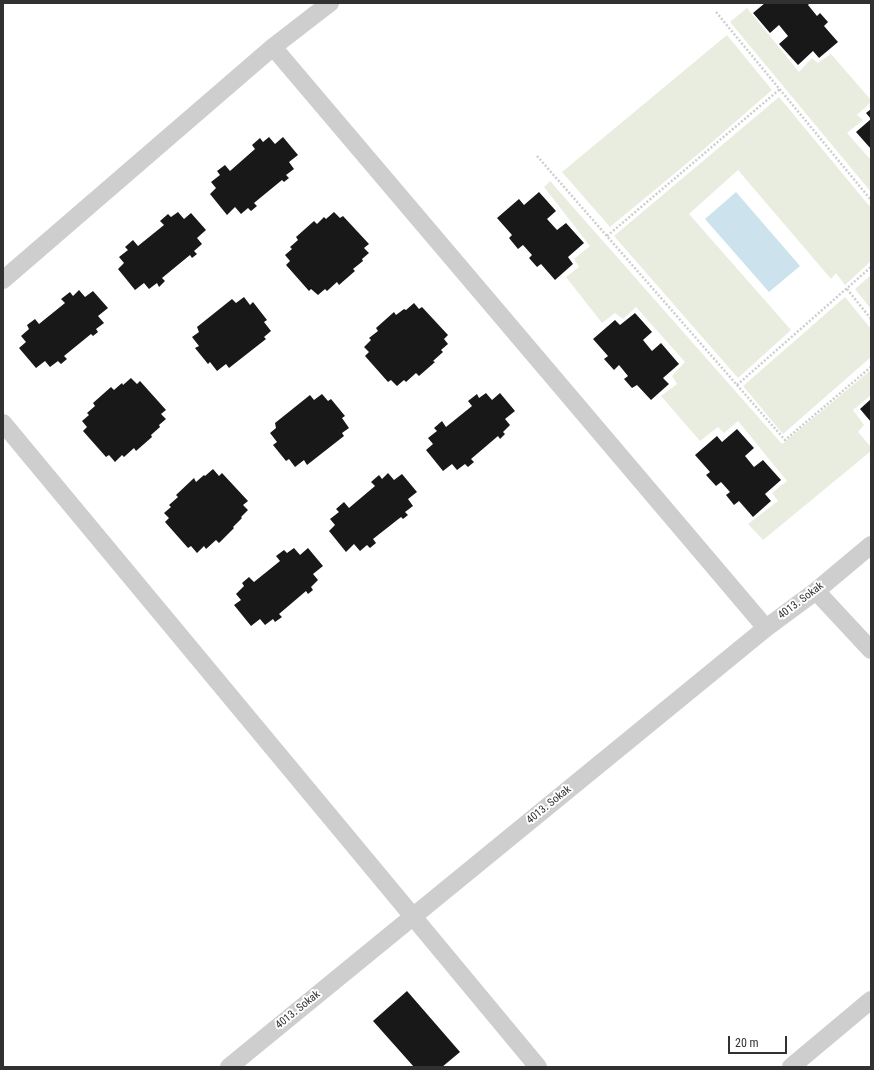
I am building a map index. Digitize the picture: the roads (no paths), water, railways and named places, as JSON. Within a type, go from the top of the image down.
[{"type":"street","points":[[3,280],[273,47],[330,3]]},
{"type":"street","points":[[273,47],[766,628]]},
{"type":"street","points":[[3,423],[538,1067]]},
{"type":"street","name":"4013. Sokak","points":[[229,1067],[766,628],[816,591],[871,545]]},
{"type":"street","points":[[816,591],[871,650]]},
{"type":"street","points":[[791,1067],[871,1000]]},
{"type":"water","points":[[736,192],[800,266],[769,292],[705,219]]}]
